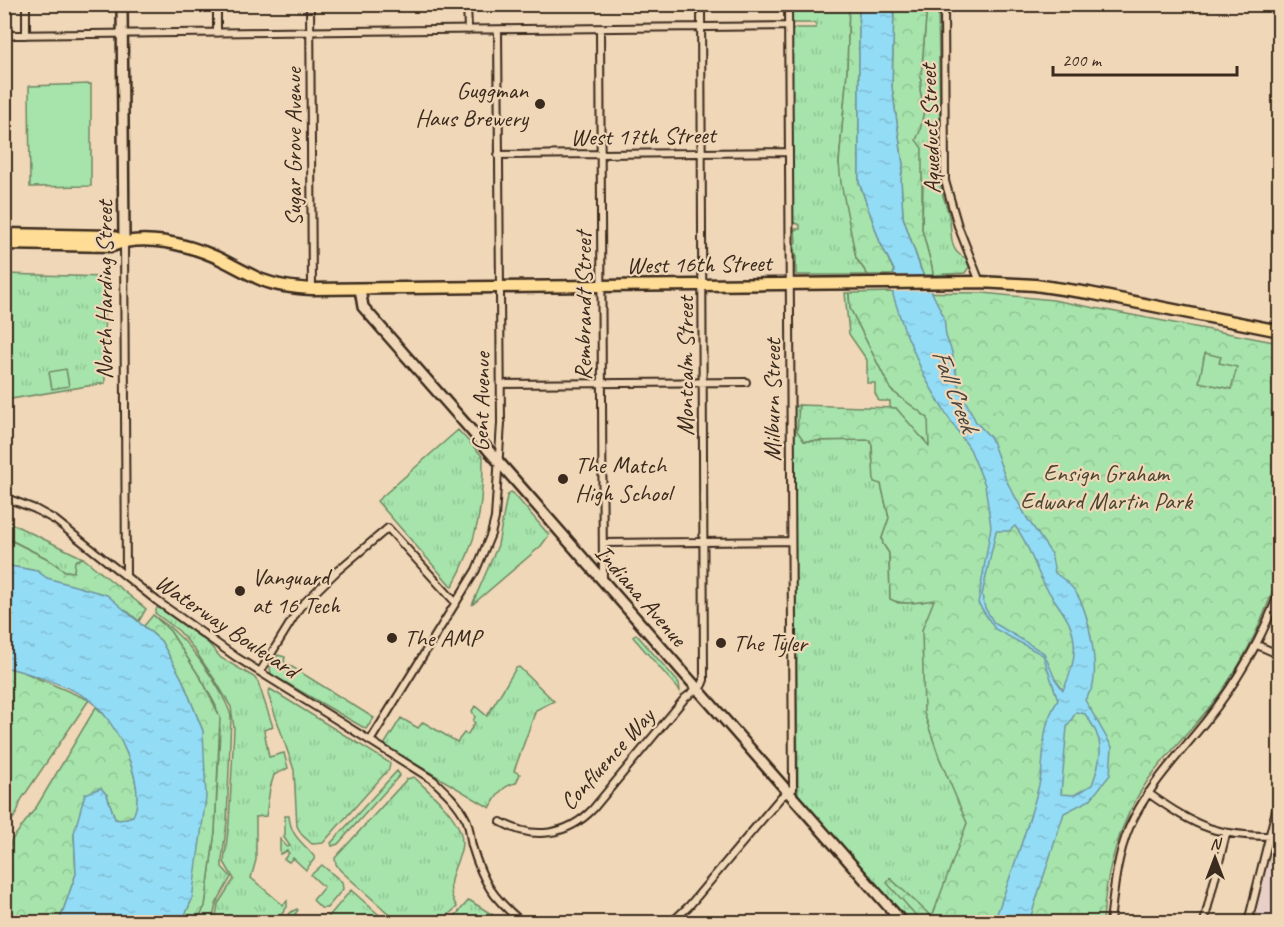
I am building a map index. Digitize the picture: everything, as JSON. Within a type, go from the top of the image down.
[{"type":"main road","name":"North Harding Street","points":[[122,4],[124,241]]},
{"type":"main road","name":"West 16th Street","points":[[4,234],[112,236],[124,241],[168,243],[196,249],[261,279],[288,287],[312,290],[980,282],[1035,285],[1089,293],[1280,331]]},
{"type":"main road","name":"West 16th Street","points":[[4,244],[112,246],[124,241]]},
{"type":"main road","name":"Indiana Avenue","points":[[360,289],[363,307],[902,922]]},
{"type":"street","points":[[26,4],[26,35]]},
{"type":"street","points":[[217,4],[217,33]]},
{"type":"street","name":"Sugar Grove Avenue","points":[[310,4],[312,290]]},
{"type":"street","points":[[467,4],[468,30]]},
{"type":"street","name":"Montcalm Street","points":[[697,689],[704,680],[701,4]]},
{"type":"street","name":"Milburn Street","points":[[787,792],[792,789],[788,4]]},
{"type":"street","name":"Aqueduct Street","points":[[944,4],[945,181],[958,226],[980,282]]},
{"type":"street","points":[[4,35],[788,26]]},
{"type":"street","name":"Rembrandt Street","points":[[600,29],[603,582]]},
{"type":"street","name":"Gent Avenue","points":[[370,741],[476,570],[491,534],[496,499],[501,384],[498,30]]},
{"type":"street","name":"West 17th Street","points":[[498,155],[789,152]]},
{"type":"street","name":"North Harding Street","points":[[124,241],[126,576]]},
{"type":"street","points":[[501,384],[746,382]]},
{"type":"street","name":"Waterway Boulevard","points":[[4,497],[35,509],[55,520],[194,628],[433,780],[455,801],[467,821],[481,873],[492,894],[522,922]]},
{"type":"street","points":[[260,672],[300,607],[337,571],[388,528],[456,603]]},
{"type":"street","points":[[603,543],[790,541]]},
{"type":"street","points":[[1110,922],[1116,867],[1129,828],[1148,793],[1228,692],[1257,645],[1280,589]]},
{"type":"street","points":[[1257,645],[1280,655]]},
{"type":"street","name":"Confluence Way","points":[[501,822],[523,832],[546,834],[568,828],[578,822],[593,809],[685,698],[697,689]]},
{"type":"street","points":[[672,922],[689,906],[787,792]]},
{"type":"street","points":[[1148,793],[1192,822],[1226,834],[1280,836]]},
{"type":"street","points":[[1248,922],[1280,794]]},
{"type":"street","points":[[1204,922],[1226,834]]},
{"type":"shaded area","points":[[1273,844],[1279,844],[1279,922],[1254,922]]},
{"type":"green space","points":[[791,5],[810,5],[816,11],[825,9],[827,5],[849,5],[847,72],[839,163],[856,258],[868,275],[796,275],[795,253],[793,273],[792,247],[796,243],[795,229],[800,229],[800,225],[792,222],[789,34],[795,28],[816,28],[816,23],[792,23]]},
{"type":"green space","points":[[849,5],[859,5],[859,182],[880,242],[894,271],[893,275],[868,275],[856,258],[841,183],[839,163],[847,72]]},
{"type":"green space","points":[[894,5],[927,5],[920,90],[924,110],[916,140],[922,148],[922,230],[933,275],[923,275],[903,217],[901,179],[903,165],[892,87]]},
{"type":"green space","points":[[927,5],[938,5],[941,188],[949,216],[953,246],[960,255],[966,258],[969,267],[965,273],[933,275],[922,230],[923,184],[916,140],[924,110],[920,90]]},
{"type":"green space","points":[[91,84],[91,186],[30,187],[29,86]]},
{"type":"green space","points":[[5,274],[104,277],[105,383],[5,400]]},
{"type":"green space","points":[[845,293],[849,293],[850,308],[891,390],[929,418],[953,725],[981,922],[912,922],[879,889],[798,796],[794,407],[799,405],[804,441],[870,440],[873,461],[889,518],[882,538],[889,553],[890,598],[898,603],[923,602],[924,439],[913,430],[896,408],[890,408],[890,401],[879,401],[875,393],[875,383],[867,383],[867,360],[849,334]]},
{"type":"green space","name":"Ensign Graham Edward Martin Park","points":[[849,293],[983,293],[1053,300],[1279,343],[1280,568],[1258,628],[1235,672],[1208,710],[1148,780],[1129,813],[1110,867],[1103,922],[922,922],[887,883],[890,878],[932,917],[967,823],[939,757],[924,713],[922,630],[934,600],[906,603],[890,599],[889,553],[882,538],[889,518],[881,484],[874,482],[870,440],[804,441],[797,431],[799,405],[896,408],[929,446],[928,418],[891,390],[850,308]]},
{"type":"green space","points":[[1205,353],[1221,357],[1219,363],[1237,367],[1231,389],[1199,382]]},
{"type":"green space","points":[[66,369],[69,386],[52,389],[49,372]]},
{"type":"green space","points":[[458,430],[483,457],[483,476],[480,509],[473,539],[452,587],[377,501]]},
{"type":"green space","points":[[511,492],[549,535],[541,546],[472,605],[498,545],[507,496]]},
{"type":"green space","points":[[4,520],[83,558],[76,561],[74,572],[65,571],[46,558],[5,537]]},
{"type":"green space","points":[[4,537],[46,558],[65,571],[74,572],[75,561],[83,558],[146,609],[139,621],[128,612],[75,587],[46,578],[37,571],[5,565]]},
{"type":"green space","points":[[157,608],[208,643],[221,658],[254,677],[258,682],[273,727],[264,730],[269,757],[284,753],[288,768],[274,775],[266,816],[256,817],[256,860],[251,878],[283,905],[287,901],[287,907],[276,922],[215,922],[218,904],[234,879],[224,862],[229,823],[234,728],[231,707],[194,649],[179,631],[155,613]]},
{"type":"green space","points":[[153,615],[184,640],[200,660],[216,684],[231,716],[227,821],[222,867],[231,877],[216,904],[212,922],[196,922],[205,906],[215,831],[220,730],[216,706],[170,631]]},
{"type":"green space","points":[[153,615],[170,631],[203,682],[220,717],[215,831],[205,906],[196,922],[182,922],[192,899],[203,731],[182,679],[161,641],[144,626]]},
{"type":"green space","points":[[636,634],[679,683],[680,691],[633,637]]},
{"type":"green space","points":[[278,655],[285,657],[284,662],[374,718],[366,729],[271,674],[270,667]]},
{"type":"green space","points":[[4,667],[21,671],[89,700],[21,800],[13,819],[7,818],[5,799]]},
{"type":"green space","points":[[519,667],[554,701],[536,710],[514,771],[520,774],[516,783],[503,789],[490,808],[384,745],[401,718],[418,728],[423,722],[457,742],[464,733],[467,735],[475,723],[472,711],[475,706],[487,716],[516,668]]},
{"type":"green space","points":[[270,689],[390,763],[389,769],[323,843],[312,844],[302,835],[297,826],[294,770],[268,694]]},
{"type":"green space","points":[[96,707],[113,725],[128,757],[136,782],[137,806],[134,816],[115,819],[107,795],[74,833],[76,874],[59,922],[5,922],[5,877],[11,841],[37,806]]},
{"type":"green space","points":[[397,771],[400,775],[338,844],[332,846],[331,843]]},
{"type":"green space","points":[[414,777],[452,816],[460,831],[462,841],[450,886],[457,907],[440,922],[398,922],[336,864],[335,858],[407,779]]},
{"type":"green space","points":[[285,816],[289,816],[295,835],[315,858],[306,870],[293,858],[289,862],[284,859],[289,853],[287,851],[280,854],[280,839],[287,847],[290,846],[283,836],[285,835]]},
{"type":"green space","points":[[322,865],[342,882],[343,889],[327,908],[321,908],[313,900],[324,887],[311,875]]},
{"type":"green space","points":[[351,890],[387,922],[324,922]]},
{"type":"green space","points":[[469,900],[504,922],[450,922]]},
{"type":"green space","points":[[297,909],[295,914],[304,922],[282,922],[291,912]]},
{"type":"water","name":"Fall Creek","points":[[859,5],[894,5],[892,87],[903,165],[901,179],[903,217],[921,270],[944,317],[946,336],[952,352],[959,388],[976,422],[991,438],[1006,480],[1027,518],[1051,553],[1055,573],[1071,586],[1082,605],[1094,655],[1094,679],[1085,700],[1112,747],[1110,775],[1090,800],[1064,813],[1029,922],[994,922],[1034,803],[1041,773],[1045,732],[1058,700],[1043,655],[995,629],[978,603],[991,527],[985,485],[970,449],[924,376],[903,326],[893,295],[894,270],[880,242],[859,182]],"holes":[[[1015,526],[1045,586],[1066,617],[1072,631],[1074,657],[1063,690],[1055,679],[1044,653],[994,623],[985,608],[982,595],[996,531],[1009,531]],[[1076,712],[1085,714],[1096,732],[1100,756],[1092,785],[1074,795],[1061,794],[1067,727]]]},
{"type":"water","points":[[5,565],[37,571],[47,578],[107,595],[161,641],[182,679],[203,731],[206,797],[192,899],[182,922],[59,922],[76,874],[74,833],[85,794],[101,788],[107,795],[115,819],[120,820],[133,816],[137,803],[136,787],[133,770],[118,735],[97,707],[87,698],[69,689],[5,667]]},
{"type":"pier","points":[[890,275],[926,275],[934,291],[891,292]]},
{"type":"place","name":"Guggman Haus Brewery","points":[[540,104]]},
{"type":"place","name":"The Match High School","points":[[563,479]]},
{"type":"place","name":"Vanguard at 16 Tech","points":[[240,591]]},
{"type":"place","name":"The AMP","points":[[392,638]]},
{"type":"place","name":"The Tyler","points":[[721,643]]}]
